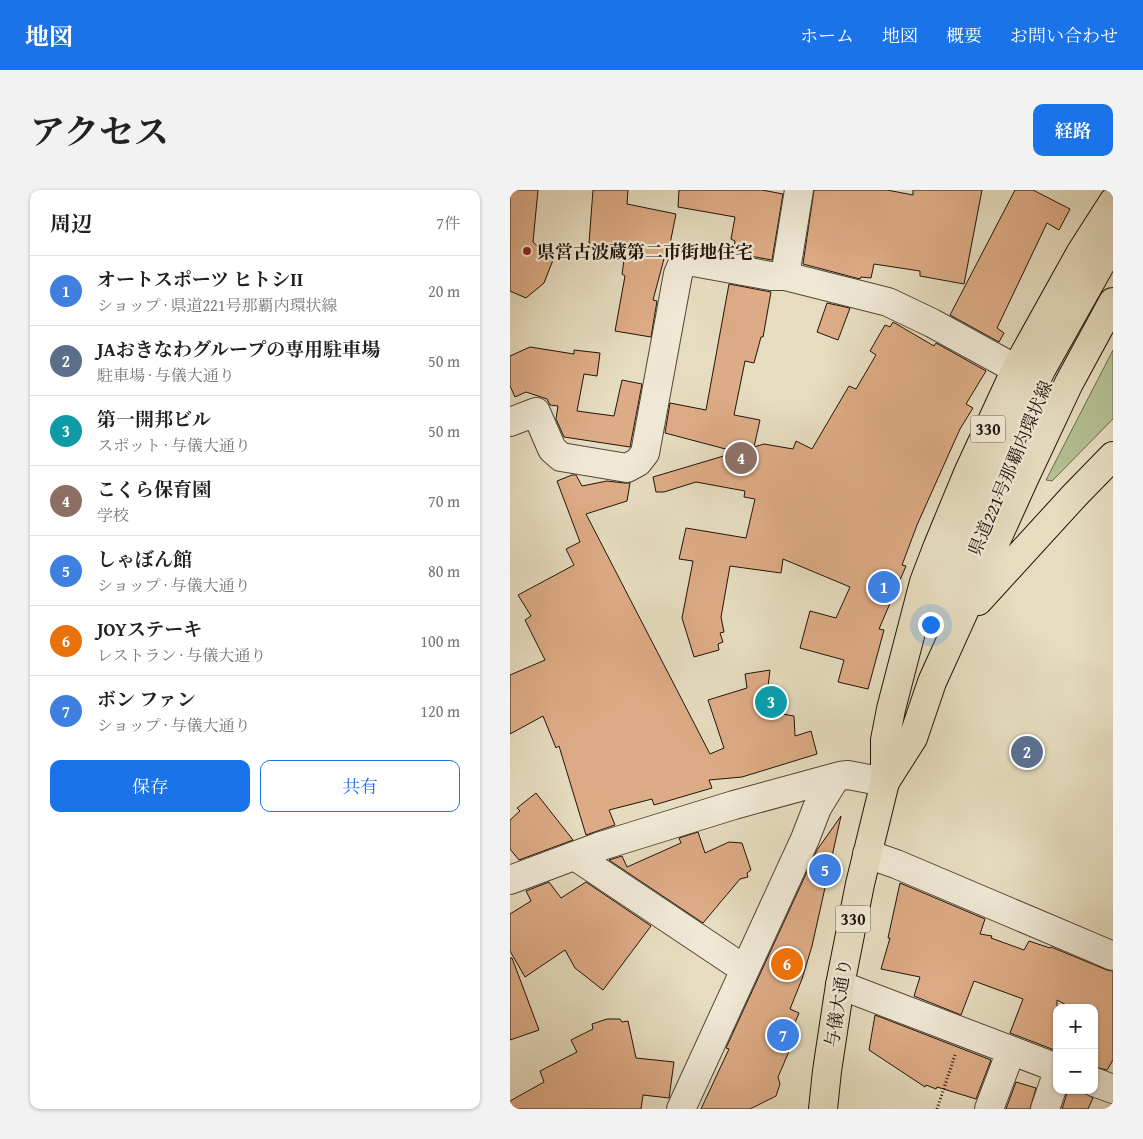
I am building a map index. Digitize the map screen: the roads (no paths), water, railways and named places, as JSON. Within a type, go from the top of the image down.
[{"type":"main road","name":"330","points":[[900,672],[924,582],[936,548],[968,474],[1016,369],[1081,252],[1113,202]]},
{"type":"main road","name":"県道221号那覇内環状線","points":[[932,682],[956,601],[983,523],[1049,377],[1059,348],[1113,242]]},
{"type":"main road","name":"県道221号那覇内環状線","points":[[900,672],[970,515],[1041,370],[1059,348],[1113,264]]},
{"type":"main road","name":"330","points":[[932,682],[1069,384],[1113,302]]},
{"type":"main road","name":"330","points":[[960,620],[1075,494],[1113,456]]},
{"type":"main road","name":"330","points":[[1024,479],[1022,487],[1024,502],[1032,512],[1051,511],[1075,494]]},
{"type":"main road","name":"与儀大通り","points":[[823,1109],[840,985],[867,854],[885,782],[885,740],[900,672]]},
{"type":"main road","name":"与儀大通り","points":[[885,782],[913,738],[932,682]]},
{"type":"street","points":[[785,276],[799,190]]},
{"type":"street","points":[[510,422],[536,412],[552,449],[561,457],[627,468],[638,462],[645,453],[681,267],[688,261],[771,276],[785,276],[888,302],[932,323],[1016,369]]},
{"type":"street","points":[[510,880],[574,856],[734,805],[836,777],[848,775],[885,782]]},
{"type":"street","points":[[681,1109],[805,839],[817,808],[836,777]]},
{"type":"street","points":[[867,854],[896,864],[1113,956]]},
{"type":"street","points":[[574,856],[744,969]]},
{"type":"street","points":[[840,985],[1053,1067]]},
{"type":"street","points":[[989,1109],[1011,1051]]},
{"type":"street","points":[[1098,1083],[1113,1089]]},
{"type":"street","points":[[1045,1109],[1053,1086]]},
{"type":"place","name":"県営古波蔵第二市街地住宅","points":[[527,251]]},
{"type":"place","name":"こくら保育園","points":[[741,458]]},
{"type":"place","name":"オートスポーツ ヒトシII","points":[[884,587]]},
{"type":"place","name":"第一開邦ビル","points":[[771,702]]},
{"type":"place","name":"JAおきなわグループの専用駐車場","points":[[1027,752]]},
{"type":"place","name":"しゃぼん館","points":[[825,870]]},
{"type":"place","name":"JOYステーキ","points":[[787,964]]},
{"type":"place","name":"ボン ファン","points":[[783,1035]]}]
